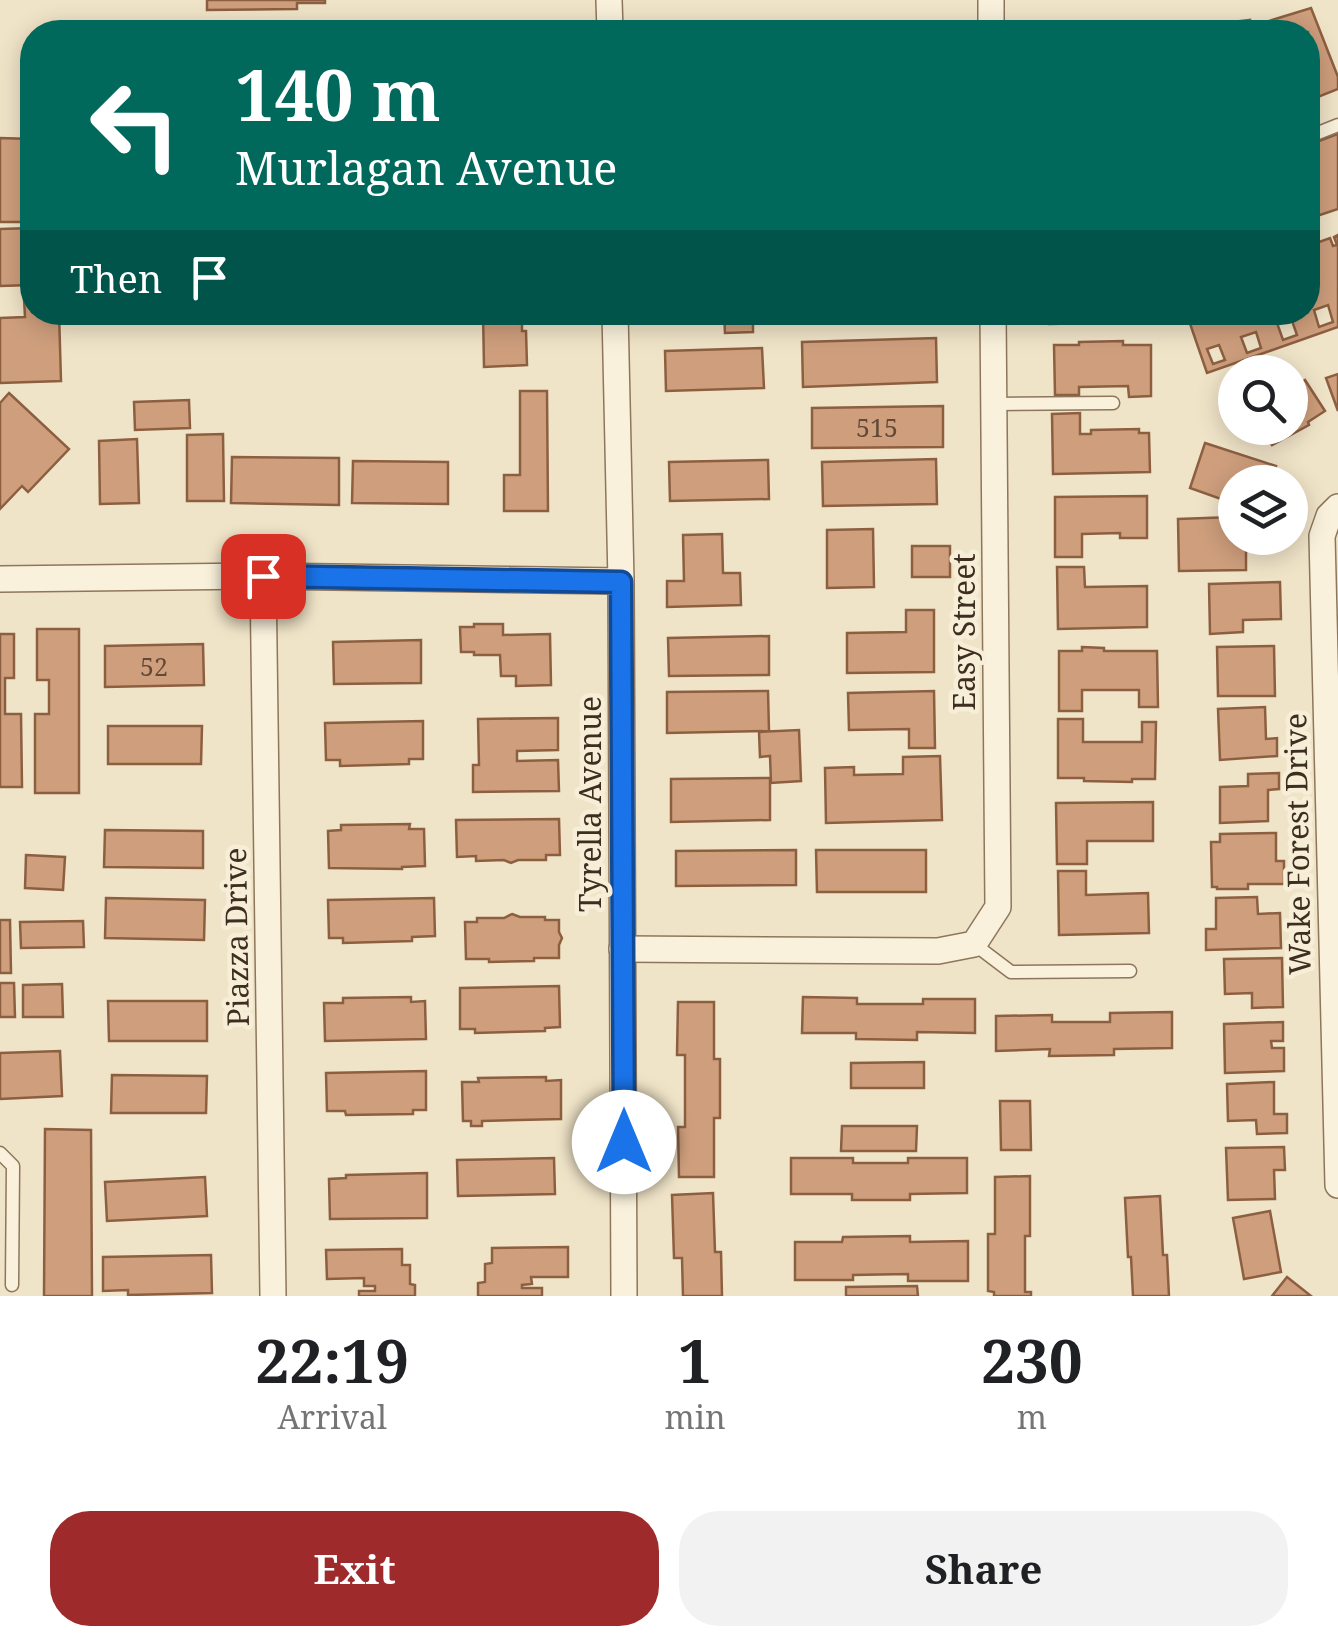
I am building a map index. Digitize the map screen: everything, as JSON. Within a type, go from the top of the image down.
[{"type":"street","name":"Tyrella Avenue","points":[[615,325],[621,582],[624,1296]]},
{"type":"street","name":"Easy Street","points":[[974,944],[998,908],[993,325]]},
{"type":"street","name":"Wake Forest Drive","points":[[1338,507],[1329,516],[1322,536],[1338,1184]]},
{"type":"street","points":[[0,580],[263,576],[621,582]]},
{"type":"street","name":"Piazza Drive","points":[[263,576],[273,1296]]},
{"type":"street","points":[[622,949],[938,951],[974,944]]},
{"type":"lane","points":[[994,404],[1114,403]]},
{"type":"lane","points":[[974,944],[1012,972],[1130,971]]},
{"type":"lane","points":[[0,1152],[13,1166],[12,1285]]},
{"type":"building","points":[[207,0],[325,3],[297,3],[297,9],[207,10]]},
{"type":"building","points":[[1311,8],[1316,20],[1272,20]]},
{"type":"building","points":[[1320,31],[1338,77],[1338,89],[1320,96]]},
{"type":"building","points":[[1338,134],[1338,209],[1320,215],[1320,141]]},
{"type":"building","points":[[0,138],[20,139],[20,222],[0,222]]},
{"type":"building","points":[[20,228],[20,285],[0,286],[0,229]]},
{"type":"building","points":[[1338,235],[1338,327],[1258,355],[1223,355],[1219,345],[1207,349],[1213,364],[1218,362],[1218,369],[1207,373],[1190,325],[1278,325],[1283,340],[1297,335],[1293,325],[1319,327],[1333,322],[1328,305],[1320,308],[1320,242],[1330,238],[1333,246],[1337,245],[1334,237]],"holes":[[[1256,332],[1261,348],[1247,353],[1241,337]]]},
{"type":"building","points":[[20,317],[20,325],[59,325],[61,381],[0,383],[0,318]]},
{"type":"building","points":[[483,325],[522,325],[522,331],[526,331],[527,365],[484,367]]},
{"type":"building","points":[[725,325],[753,325],[753,332],[725,333]]},
{"type":"building","points":[[936,338],[937,382],[803,387],[802,342]]},
{"type":"building","points":[[1123,341],[1123,345],[1151,345],[1151,396],[1129,397],[1128,386],[1079,387],[1079,395],[1055,395],[1054,345]]},
{"type":"building","points":[[762,348],[764,388],[666,391],[665,351]]},
{"type":"building","points":[[1338,374],[1338,411],[1326,378]]},
{"type":"building","points":[[1308,385],[1325,411],[1308,422]]},
{"type":"building","points":[[520,391],[547,391],[548,511],[504,511],[504,475],[520,475]]},
{"type":"building","points":[[9,393],[69,449],[28,492],[22,486],[0,509],[0,403]]},
{"type":"building","points":[[189,400],[190,428],[135,430],[134,402]]},
{"type":"building","points":[[943,406],[943,447],[812,448],[812,408]]},
{"type":"building","points":[[1080,413],[1080,434],[1091,434],[1091,430],[1139,429],[1139,433],[1149,433],[1150,472],[1053,474],[1052,414]]},
{"type":"building","points":[[223,434],[224,501],[187,501],[187,435]]},
{"type":"building","points":[[137,439],[139,503],[100,504],[99,441]]},
{"type":"building","points":[[1205,443],[1273,465],[1218,465],[1218,498],[1190,488]]},
{"type":"building","points":[[232,457],[339,458],[339,505],[231,503]]},
{"type":"building","points":[[936,459],[937,504],[823,506],[822,462]]},
{"type":"building","points":[[768,460],[769,499],[670,501],[669,462]]},
{"type":"building","points":[[353,461],[448,462],[448,504],[352,503]]},
{"type":"building","points":[[1147,496],[1147,538],[1120,538],[1120,533],[1082,534],[1082,557],[1055,557],[1055,497]]},
{"type":"building","points":[[1218,518],[1218,555],[1246,555],[1246,570],[1179,571],[1178,519]]},
{"type":"building","points":[[873,529],[874,587],[827,588],[827,530]]},
{"type":"building","points":[[722,534],[723,573],[740,573],[741,605],[667,607],[667,581],[684,581],[683,535]]},
{"type":"building","points":[[912,546],[950,546],[950,577],[912,577]]},
{"type":"building","points":[[1057,567],[1084,567],[1085,587],[1147,586],[1147,627],[1058,629]]},
{"type":"building","points":[[1280,582],[1281,619],[1243,620],[1243,632],[1210,634],[1209,584]]},
{"type":"building","points":[[906,610],[934,610],[934,672],[847,673],[847,633],[906,632]]},
{"type":"building","points":[[503,624],[503,635],[550,634],[551,685],[516,686],[516,676],[501,676],[500,655],[461,652],[460,627]]},
{"type":"building","points":[[37,629],[79,629],[79,793],[35,793],[35,714],[49,714],[49,680],[37,680]]},
{"type":"building","points":[[0,634],[14,634],[14,678],[5,678],[5,714],[21,714],[22,787],[0,787]]},
{"type":"building","points":[[769,636],[769,675],[669,676],[668,638]]},
{"type":"building","points":[[421,640],[421,683],[334,684],[333,642]]},
{"type":"building","points":[[203,644],[204,685],[105,687],[105,646]]},
{"type":"building","points":[[1274,646],[1275,696],[1218,696],[1217,647]]},
{"type":"building","points":[[1082,647],[1157,651],[1158,707],[1139,707],[1139,690],[1082,690],[1082,711],[1059,711],[1059,651],[1082,651]]},
{"type":"building","points":[[768,691],[769,731],[667,733],[667,692]]},
{"type":"building","points":[[934,691],[935,748],[909,748],[909,729],[849,730],[848,693]]},
{"type":"building","points":[[1265,707],[1266,739],[1277,738],[1277,756],[1220,760],[1218,709]]},
{"type":"building","points":[[558,718],[558,750],[517,751],[517,761],[558,760],[559,791],[473,792],[473,765],[479,765],[478,719]]},
{"type":"building","points":[[1058,719],[1083,719],[1083,742],[1142,742],[1142,722],[1156,722],[1155,779],[1132,782],[1058,778]]},
{"type":"building","points":[[423,721],[423,759],[409,759],[409,764],[340,766],[340,760],[326,760],[325,723]]},
{"type":"building","points":[[108,726],[202,726],[201,764],[108,764]]},
{"type":"building","points":[[799,730],[801,781],[771,783],[770,756],[760,757],[759,732]]},
{"type":"building","points":[[940,756],[942,820],[826,823],[825,768],[854,767],[854,775],[903,774],[903,757]]},
{"type":"building","points":[[1279,773],[1279,789],[1268,790],[1268,821],[1220,823],[1220,787],[1248,786],[1248,774]]},
{"type":"building","points":[[770,778],[770,820],[671,822],[671,779]]},
{"type":"building","points":[[1153,802],[1153,841],[1087,841],[1087,864],[1057,864],[1056,803]]},
{"type":"building","points":[[559,819],[560,855],[511,863],[476,861],[476,856],[457,857],[456,820]]},
{"type":"building","points":[[410,824],[409,829],[424,829],[425,866],[329,868],[328,831],[341,830],[341,825]]},
{"type":"building","points":[[105,830],[203,831],[203,868],[104,867]]},
{"type":"building","points":[[1276,833],[1276,861],[1284,861],[1284,884],[1248,884],[1248,889],[1212,887],[1211,842],[1220,842],[1220,834]]},
{"type":"building","points":[[796,850],[796,885],[676,886],[676,851]]},
{"type":"building","points":[[816,850],[926,850],[926,892],[817,892]]},
{"type":"building","points":[[26,855],[65,857],[63,890],[25,888]]},
{"type":"building","points":[[1058,871],[1086,871],[1086,895],[1148,893],[1149,933],[1059,935]]},
{"type":"building","points":[[1257,897],[1258,914],[1280,913],[1281,948],[1206,950],[1206,929],[1216,929],[1216,898]]},
{"type":"building","points":[[106,898],[205,900],[204,940],[105,938]]},
{"type":"building","points":[[434,898],[435,936],[412,937],[412,941],[343,943],[343,938],[329,938],[328,900]]},
{"type":"building","points":[[512,914],[559,920],[559,958],[489,962],[466,959],[465,922]]},
{"type":"building","points":[[0,920],[10,920],[11,973],[0,973]]},
{"type":"building","points":[[83,921],[84,947],[21,948],[20,922]]},
{"type":"building","points":[[1282,958],[1283,1007],[1252,1008],[1252,993],[1225,994],[1224,959]]},
{"type":"building","points":[[0,983],[14,983],[15,1017],[0,1017]]},
{"type":"building","points":[[62,984],[63,1017],[23,1017],[23,985]]},
{"type":"building","points":[[559,986],[560,1027],[475,1033],[475,1029],[460,1029],[460,988]]},
{"type":"building","points":[[411,997],[411,1002],[425,1001],[426,1039],[325,1041],[324,1003],[343,1003],[343,998]]},
{"type":"building","points":[[803,997],[857,998],[857,1004],[975,999],[975,1033],[917,1032],[917,1040],[856,1039],[856,1033],[802,1033]]},
{"type":"building","points":[[108,1001],[207,1001],[207,1041],[109,1041]]},
{"type":"building","points":[[678,1002],[714,1002],[714,1059],[720,1059],[720,1118],[714,1118],[714,1177],[679,1177],[678,1127],[685,1127],[685,1055],[677,1055]]},
{"type":"building","points":[[1172,1012],[1172,1048],[1114,1049],[1114,1055],[1049,1056],[1050,1049],[996,1051],[996,1016],[1052,1015],[1052,1022],[1110,1022],[1110,1013]]},
{"type":"building","points":[[1283,1022],[1283,1041],[1271,1041],[1272,1048],[1284,1048],[1284,1071],[1225,1073],[1224,1024]]},
{"type":"building","points":[[60,1051],[62,1096],[0,1099],[0,1053]]},
{"type":"building","points":[[924,1062],[924,1088],[851,1088],[851,1063]]},
{"type":"building","points":[[426,1071],[426,1110],[413,1110],[413,1114],[346,1115],[345,1111],[327,1111],[326,1073]]},
{"type":"building","points":[[112,1075],[207,1076],[206,1113],[111,1113]]},
{"type":"building","points":[[546,1077],[546,1081],[561,1080],[561,1119],[482,1121],[482,1126],[463,1121],[462,1082],[479,1082],[478,1078]]},
{"type":"building","points":[[1274,1082],[1274,1114],[1287,1114],[1287,1133],[1257,1134],[1256,1120],[1228,1121],[1227,1084]]},
{"type":"building","points":[[1000,1101],[1030,1101],[1031,1150],[1001,1150]]},
{"type":"building","points":[[842,1126],[917,1126],[916,1151],[841,1151]]},
{"type":"building","points":[[45,1129],[91,1130],[92,1296],[44,1296]]},
{"type":"building","points":[[1284,1147],[1285,1170],[1274,1170],[1275,1199],[1228,1200],[1226,1148]]},
{"type":"building","points":[[554,1158],[555,1194],[458,1196],[457,1160]]},
{"type":"building","points":[[791,1158],[908,1163],[908,1158],[967,1158],[967,1193],[910,1194],[910,1200],[852,1200],[852,1194],[791,1194]]},
{"type":"building","points":[[427,1173],[427,1218],[330,1219],[329,1179]]},
{"type":"building","points":[[1030,1176],[1025,1292],[1031,1292],[1031,1296],[994,1296],[994,1292],[988,1291],[988,1234],[995,1234],[995,1177]]},
{"type":"building","points":[[205,1177],[207,1216],[107,1221],[105,1182]]},
{"type":"building","points":[[713,1193],[715,1252],[721,1252],[722,1296],[683,1296],[682,1258],[674,1258],[672,1195]]},
{"type":"building","points":[[1160,1196],[1169,1296],[1133,1296],[1125,1198]]},
{"type":"building","points":[[1270,1211],[1281,1272],[1244,1279],[1233,1218]]},
{"type":"building","points":[[910,1236],[910,1242],[968,1241],[968,1281],[908,1281],[908,1274],[853,1275],[853,1280],[795,1280],[795,1242]]},
{"type":"building","points":[[568,1247],[568,1277],[531,1277],[532,1284],[522,1285],[542,1288],[542,1296],[478,1296],[478,1283],[485,1282],[485,1264],[492,1263],[492,1248]]},
{"type":"building","points":[[402,1249],[402,1265],[410,1265],[410,1284],[415,1285],[415,1296],[359,1296],[359,1291],[375,1291],[375,1286],[364,1286],[364,1278],[327,1279],[326,1250]]},
{"type":"building","points":[[211,1255],[212,1293],[128,1295],[128,1290],[103,1291],[103,1257]]},
{"type":"building","points":[[1287,1277],[1311,1296],[1272,1296]]},
{"type":"building","points":[[917,1286],[918,1296],[846,1296],[846,1287]]},
{"type":"route","points":[[263,576],[621,582],[624,1142]]}]
